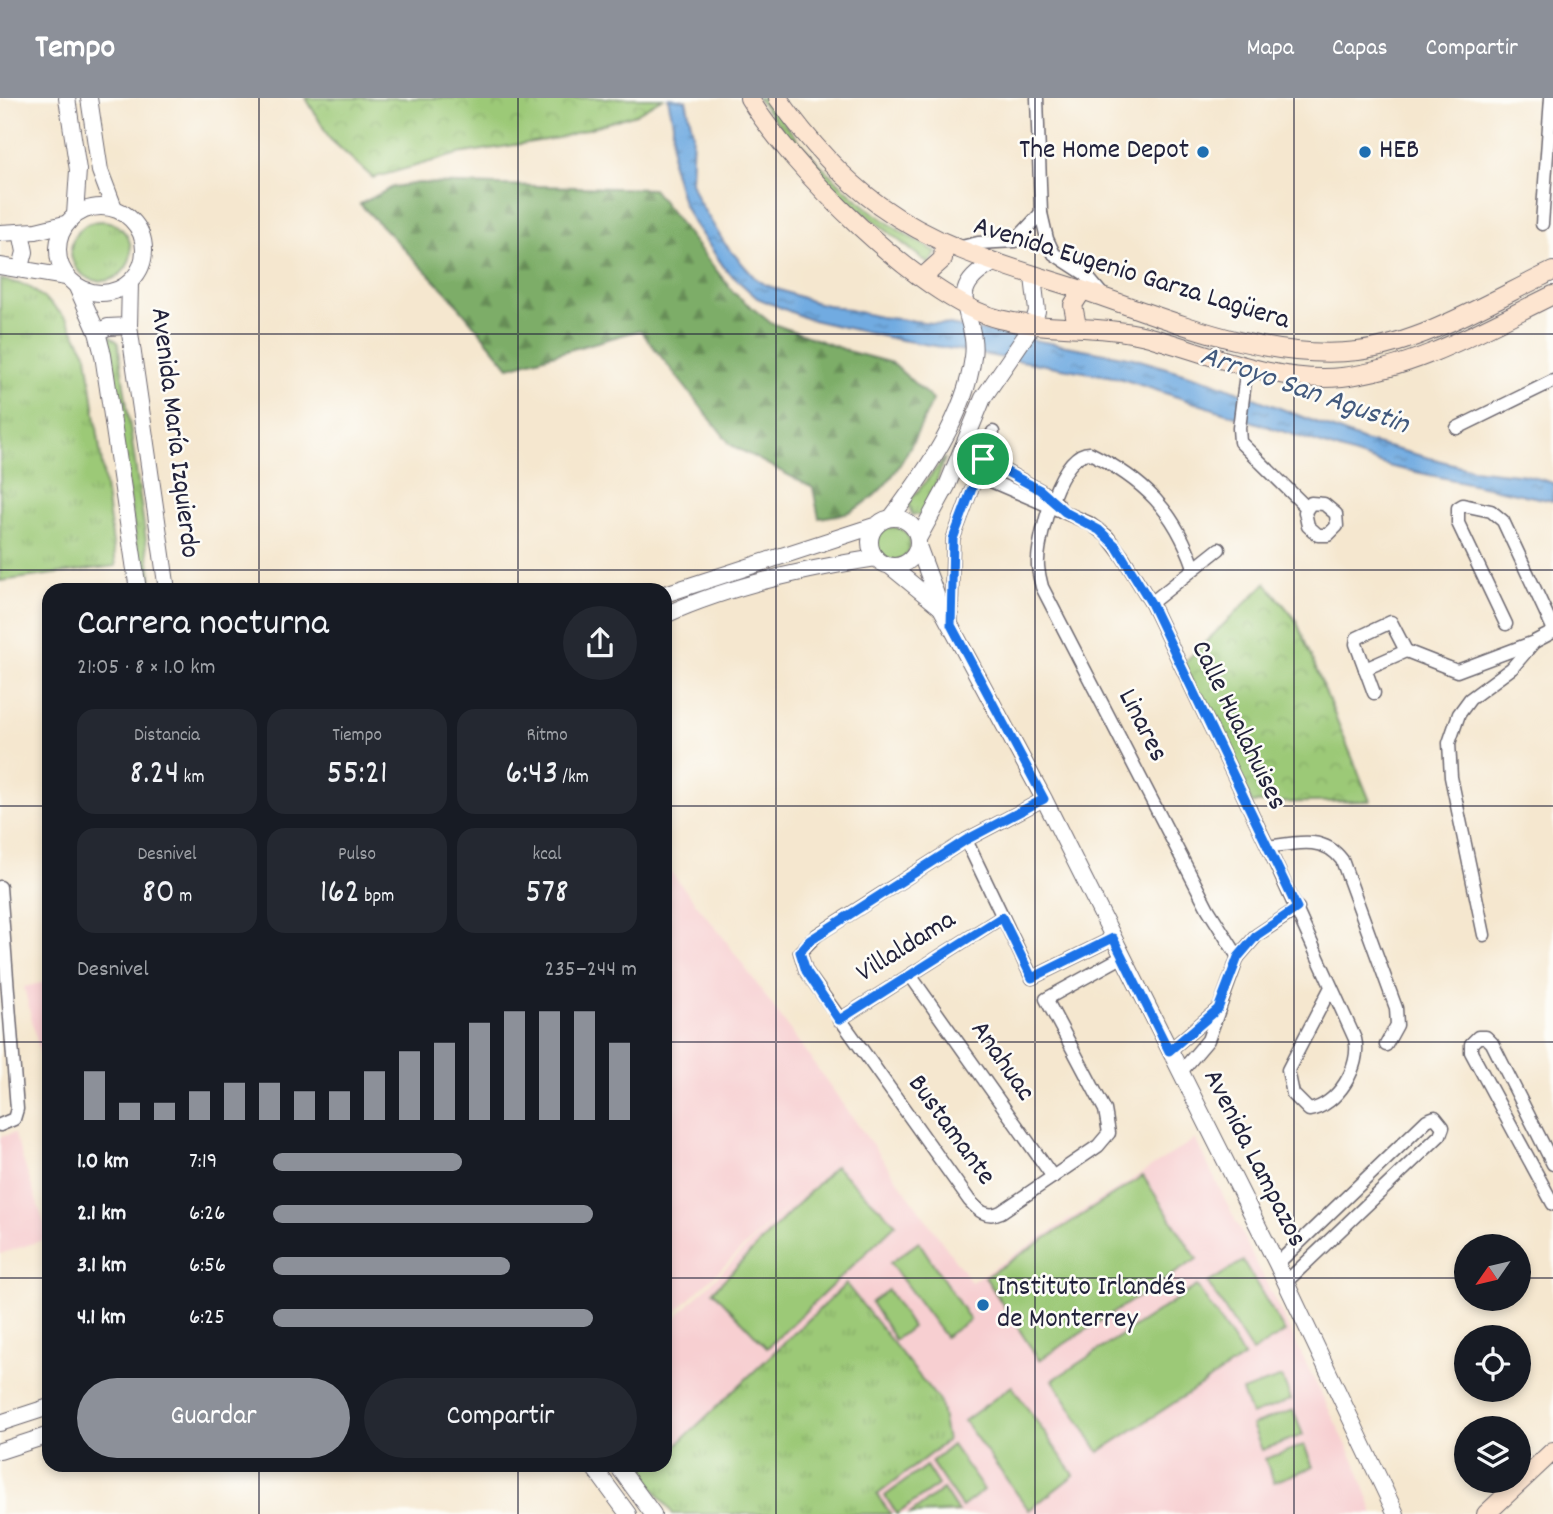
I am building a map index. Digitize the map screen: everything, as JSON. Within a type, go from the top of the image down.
[{"type":"main road","name":"Avenida Eugenio Garza Lagüera","points":[[748,98],[772,133],[812,180],[923,277],[964,307],[998,318],[1033,325],[1077,326],[1144,336],[1247,366],[1281,373],[1339,377],[1400,365],[1553,295]]},
{"type":"main road","name":"Avenida Eugenio Garza Lagüera","points":[[778,98],[819,152],[858,189],[881,206],[949,246],[992,264],[1082,290],[1106,300],[1286,351],[1349,352],[1416,335],[1553,271]]},
{"type":"main road","points":[[923,277],[943,259],[949,246]]},
{"type":"main road","points":[[1077,326],[1073,305],[1082,290]]},
{"type":"main road","points":[[1486,1514],[1553,1451]]},
{"type":"street","points":[[67,98],[78,170],[70,219],[58,241],[58,260],[72,282]]},
{"type":"street","points":[[89,98],[100,171],[114,208]]},
{"type":"street","points":[[1037,98],[1041,213],[1054,254],[1085,274],[1106,300]]},
{"type":"street","points":[[1542,224],[1549,190],[1552,99]]},
{"type":"street","points":[[0,233],[21,232],[70,219],[93,207],[114,208],[130,217],[141,232],[145,250],[141,268],[130,283],[114,292],[95,294],[72,282],[21,267],[0,266]]},
{"type":"street","points":[[949,246],[1015,242],[1041,213]]},
{"type":"street","points":[[21,232],[25,252],[21,267]]},
{"type":"street","points":[[883,562],[871,547],[871,535],[931,461],[965,385],[974,348],[964,307],[968,282],[992,264]]},
{"type":"street","points":[[672,612],[726,592],[825,566],[909,561],[947,486],[989,387],[1033,325],[1037,311],[1033,277]]},
{"type":"street","name":"Avenida María Izquierdo","points":[[72,282],[97,332],[106,374],[137,583]]},
{"type":"street","name":"Avenida María Izquierdo","points":[[130,283],[129,326],[166,583]]},
{"type":"street","points":[[97,332],[108,327],[129,326]]},
{"type":"street","points":[[1247,366],[1239,428],[1240,442],[1306,507]]},
{"type":"street","points":[[1457,428],[1553,381]]},
{"type":"street","points":[[951,625],[953,539],[993,432]]},
{"type":"street","name":"Linares","points":[[1194,567],[1179,529],[1160,502],[1139,484],[1090,453],[1082,453],[1071,460],[1051,503],[1037,563],[1042,587],[1208,909],[1238,957]]},
{"type":"street","name":"Calle Hualahuises","points":[[983,459],[1107,536],[1151,603],[1297,908],[1355,1039],[1358,1058],[1330,1099],[1317,1109],[1309,1110],[1293,1094],[1288,1070],[1331,987]]},
{"type":"street","name":"Calle Hualahuises","points":[[977,475],[1051,503]]},
{"type":"street","points":[[1365,669],[1406,651],[1457,671],[1534,642],[1553,630],[1503,521],[1492,511],[1463,505],[1457,512],[1458,523],[1506,624]]},
{"type":"street","points":[[672,592],[884,522],[908,522],[918,543]]},
{"type":"street","name":"Avenida Lampazos","points":[[918,543],[941,607],[1044,799],[1286,1282],[1396,1514]]},
{"type":"street","points":[[1151,603],[1219,549]]},
{"type":"street","name":"Avenida Lampazos","points":[[883,562],[941,607]]},
{"type":"street","points":[[1374,693],[1356,641],[1364,633],[1385,623],[1395,625],[1406,651]]},
{"type":"street","points":[[1484,935],[1451,777],[1449,743],[1455,723],[1470,699],[1512,667],[1534,642]]},
{"type":"street","name":"Bustamante","points":[[1044,799],[966,840],[804,945],[800,952],[802,964],[839,1020],[981,1213],[1001,1213],[1098,1146],[1109,1133],[1110,1126],[1046,999],[1122,957]]},
{"type":"street","points":[[966,840],[1032,978],[1113,938]]},
{"type":"street","points":[[1268,847],[1312,842],[1330,847],[1342,860],[1396,1007],[1397,1025],[1386,1045]]},
{"type":"street","points":[[0,887],[17,1109],[14,1119],[0,1125]]},
{"type":"street","points":[[1180,1073],[1208,1040],[1238,957],[1257,935],[1297,908]]},
{"type":"street","name":"Villaldama","points":[[839,1020],[1002,917]]},
{"type":"street","name":"Anahuac","points":[[910,975],[1053,1177]]},
{"type":"street","points":[[1169,1051],[1218,1009]]},
{"type":"street","points":[[1552,1199],[1471,1052],[1471,1044],[1478,1037],[1486,1037],[1492,1043],[1553,1164]]},
{"type":"street","points":[[1277,1264],[1427,1120],[1435,1118],[1441,1121],[1443,1127],[1440,1135],[1286,1282]]},
{"type":"street","points":[[1362,1183],[1374,1198]]},
{"type":"street","points":[[0,1423],[42,1409]]},
{"type":"street","points":[[0,1451],[42,1438]]},
{"type":"street","points":[[597,1472],[628,1514]]},
{"type":"street","points":[[622,1472],[653,1514]]},
{"type":"shaded area","name":"Instituto Irlandés de Monterrey","points":[[672,874],[723,937],[971,1282],[1195,1139],[1356,1464],[1374,1514],[672,1514],[641,1472],[672,1472],[672,1321],[814,1181],[672,1315]]},
{"type":"shaded area","points":[[42,983],[42,1063],[24,987]]},
{"type":"shaded area","points":[[14,1133],[42,1217],[42,1240],[0,1254],[0,1137]]},
{"type":"green space","points":[[306,98],[663,98],[636,114],[558,138],[458,154],[373,178],[330,139]]},
{"type":"green space","points":[[757,98],[766,98],[821,166],[864,205],[911,238],[937,252],[929,264],[825,182]]},
{"type":"green space","points":[[419,183],[653,189],[734,293],[771,323],[851,352],[892,363],[933,400],[910,448],[880,491],[866,502],[851,511],[819,518],[813,488],[731,445],[640,330],[509,367],[450,296],[360,204],[393,187]]},
{"type":"green space","points":[[95,221],[107,221],[126,234],[131,251],[129,263],[118,276],[107,281],[95,281],[76,268],[71,257],[71,245],[84,226]]},
{"type":"green space","points":[[0,279],[28,286],[51,304],[67,319],[87,355],[116,566],[0,581]]},
{"type":"green space","points":[[110,336],[118,342],[152,583],[142,583],[106,339]]},
{"type":"green space","points":[[945,458],[924,515],[912,515],[908,503]]},
{"type":"green space","points":[[893,527],[905,532],[910,544],[905,556],[893,561],[881,556],[876,544],[881,532]]},
{"type":"green space","points":[[1266,583],[1296,620],[1370,801],[1252,803],[1183,664]]},
{"type":"green space","points":[[835,1166],[896,1224],[767,1348],[713,1291]]},
{"type":"green space","points":[[1143,1176],[1197,1259],[1039,1360],[985,1277]]},
{"type":"green space","points":[[919,1242],[970,1320],[945,1337],[890,1263]]},
{"type":"green space","points":[[1243,1261],[1285,1332],[1252,1352],[1208,1283]]},
{"type":"green space","points":[[846,1284],[940,1402],[947,1441],[877,1495],[891,1514],[673,1514],[642,1472],[672,1472],[672,1449]]},
{"type":"green space","points":[[1197,1286],[1244,1357],[1099,1452],[1053,1380]]},
{"type":"green space","points":[[888,1290],[912,1327],[895,1340],[871,1302]]},
{"type":"green space","points":[[1282,1377],[1291,1400],[1251,1415],[1242,1391]]},
{"type":"green space","points":[[1012,1386],[1074,1475],[1029,1510],[964,1421]]},
{"type":"green space","points":[[1293,1410],[1303,1435],[1262,1450],[1252,1425]]},
{"type":"green space","points":[[952,1445],[984,1490],[962,1507],[931,1462]]},
{"type":"green space","points":[[1304,1445],[1313,1467],[1274,1482],[1265,1459]]},
{"type":"green space","points":[[926,1466],[938,1485],[897,1514],[885,1496]]},
{"type":"green space","points":[[943,1489],[958,1512],[910,1514]]},
{"type":"water","points":[[668,98],[686,100],[693,133],[691,182],[698,200],[725,244],[754,277],[766,285],[814,302],[880,317],[949,325],[1133,358],[1213,382],[1364,441],[1472,469],[1526,475],[1553,483],[1553,501],[1392,467],[1119,378],[895,339],[808,319],[757,298],[726,270],[683,203],[672,164],[673,123]]},
{"type":"place","name":"The Home Depot","points":[[1203,152]]},
{"type":"place","name":"HEB","points":[[1365,152]]},
{"type":"place","name":"Instituto Irlandés de Monterrey","points":[[983,1305]]},
{"type":"route","points":[[983,459],[1040,490],[1065,512],[1089,523],[1107,536],[1124,557],[1151,603],[1297,908],[1257,935],[1238,957],[1218,1009],[1196,1025],[1169,1051],[1113,938],[1037,978],[1032,978],[1002,917],[839,1020],[802,964],[800,952],[810,940],[966,840],[1044,799],[951,625],[953,539],[983,459]]},
{"type":"water label","name":"Arroyo San Agustin","points":[[1304,392]]}]
